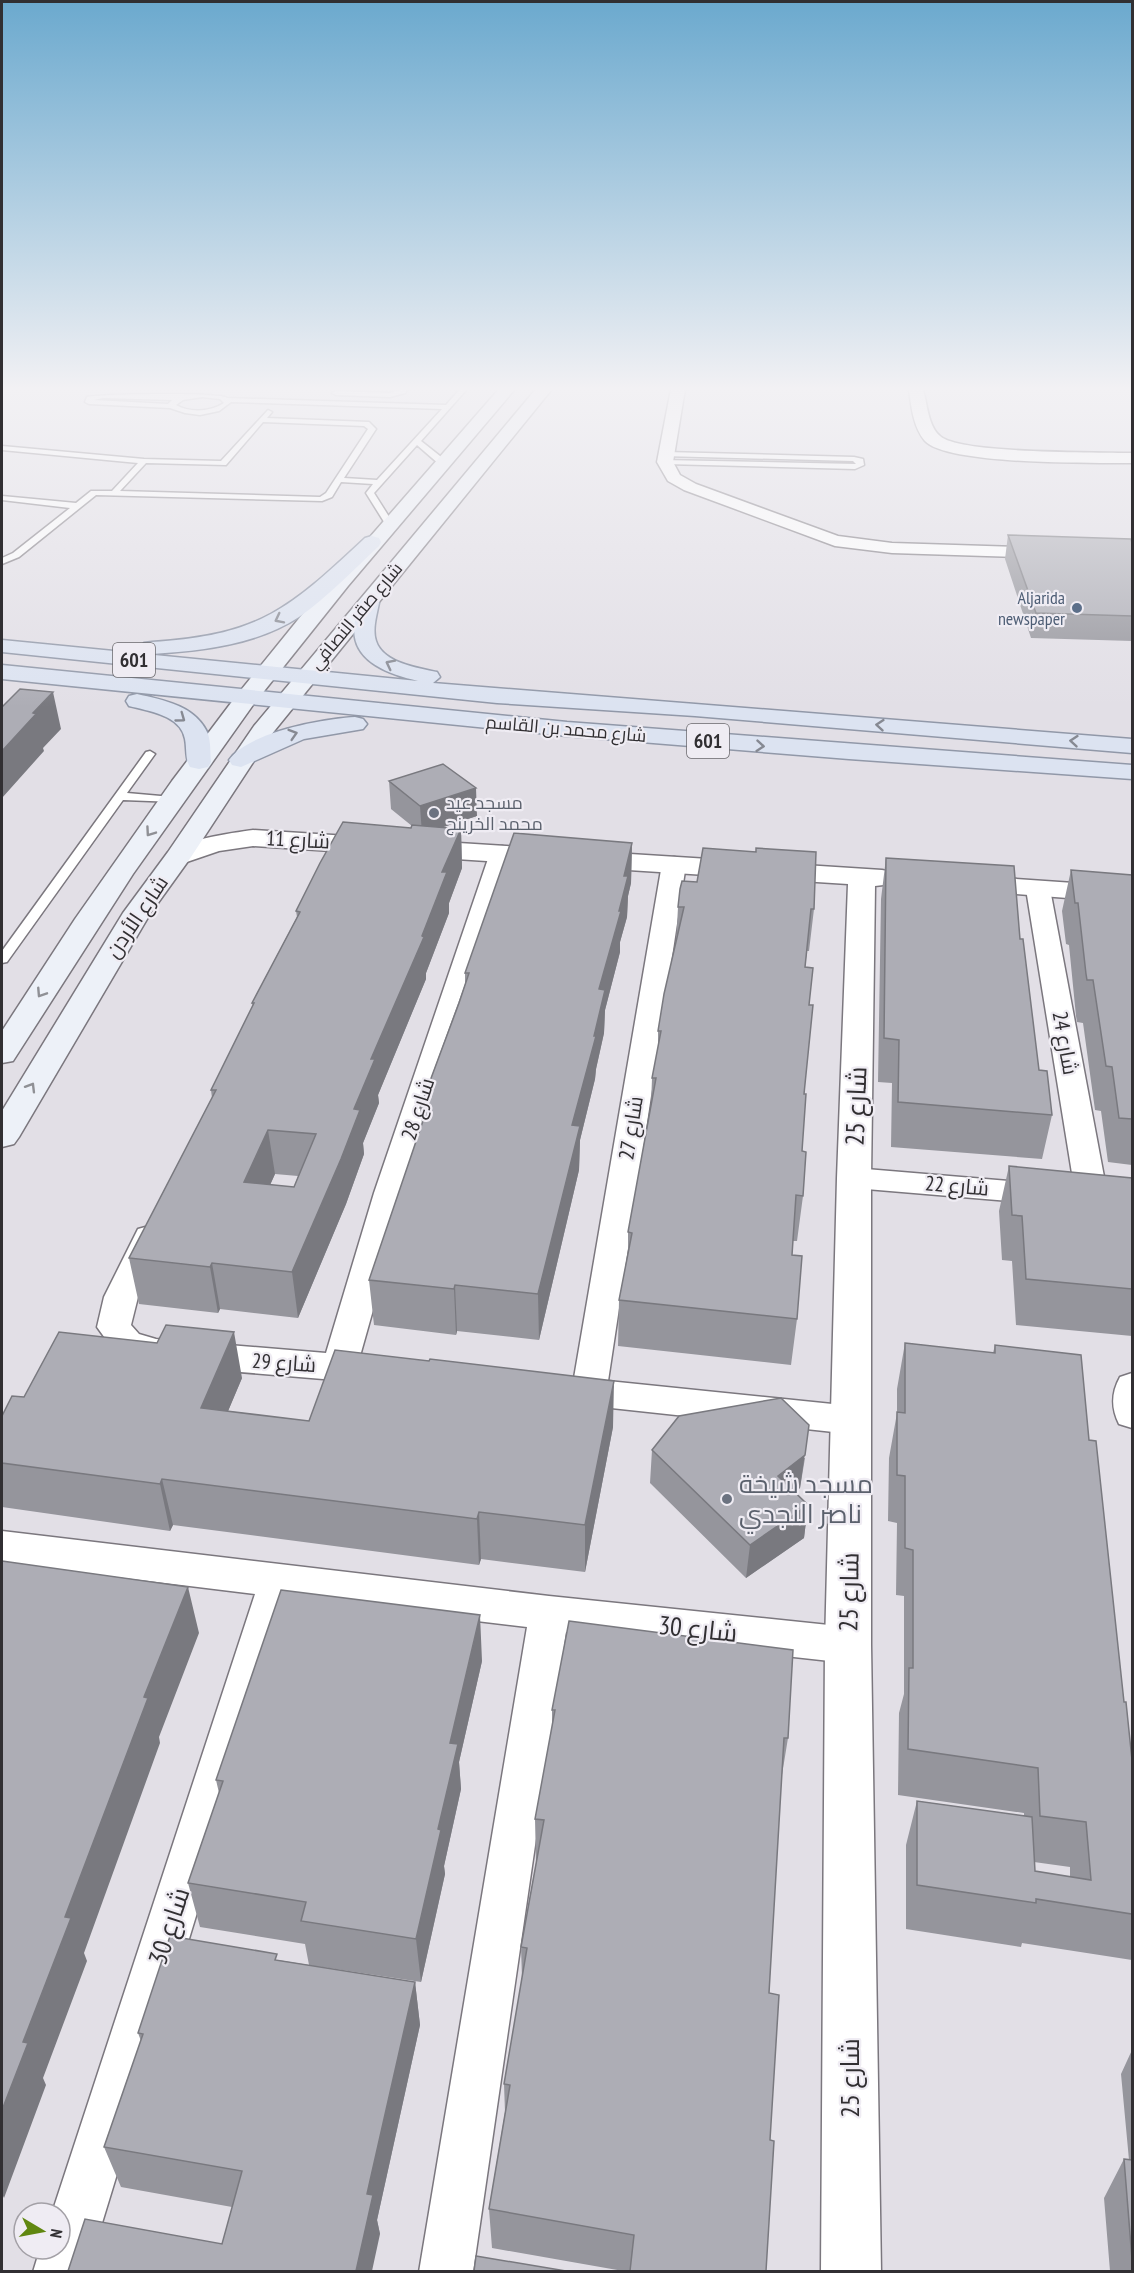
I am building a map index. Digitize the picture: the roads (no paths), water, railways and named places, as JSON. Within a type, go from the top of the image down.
[{"type":"main road","name":"شارع صقر النصافي","points":[[257,685],[413,495]]},
{"type":"main road","name":"شارع صقر النصافي","points":[[293,691],[457,495]]},
{"type":"main road","points":[[2,641],[138,648],[181,646],[239,635],[290,614],[372,542]]},
{"type":"main road","points":[[369,603],[364,639],[369,648],[383,661],[406,671],[448,680],[653,700],[695,709]]},
{"type":"main road","name":"شارع محمد بن القاسم","points":[[2,646],[293,691],[655,737],[902,757],[1132,772]]},
{"type":"main road","points":[[2,661],[209,680],[293,691]]},
{"type":"main road","name":"شارع محمد بن القاسم","points":[[2,672],[257,685]]},
{"type":"main road","points":[[2,681],[145,702],[174,712],[184,719],[196,735],[199,762]]},
{"type":"main road","name":"شارع الأردن","points":[[6,1041],[172,800],[257,685]]},
{"type":"main road","name":"شارع محمد بن القاسم","points":[[293,691],[497,696],[695,709],[1132,746]]},
{"type":"main road","name":"شارع الأردن","points":[[2,1137],[137,913],[178,857],[241,760],[293,691]]},
{"type":"main road","points":[[241,760],[262,746],[293,733],[351,724],[655,737]]},
{"type":"main road","points":[[902,757],[961,754],[1132,766]]},
{"type":"main road","points":[[96,909],[98,915],[106,918],[128,917],[137,913]]},
{"type":"main road","points":[[66,954],[92,950],[99,951],[108,959]]},
{"type":"street","points":[[712,495],[835,541],[892,548],[1063,553]]},
{"type":"street","name":"شارع 11","points":[[205,815],[224,829],[254,838]]},
{"type":"street","name":"شارع 11","points":[[178,857],[214,844],[254,838],[909,880]]},
{"type":"street","points":[[323,873],[338,842]]},
{"type":"street","name":"شارع 28","points":[[339,1367],[390,1193],[502,853]]},
{"type":"street","name":"شارع 27","points":[[589,1392],[674,864]]},
{"type":"street","name":"شارع 25","points":[[851,2271],[848,1646],[854,1178],[862,877]]},
{"type":"street","points":[[944,882],[1132,895]]},
{"type":"street","name":"شارع 24","points":[[1038,889],[1092,1197]]},
{"type":"street","name":"شارع 22","points":[[854,1178],[1122,1200]]},
{"type":"street","name":"شارع 29","points":[[161,1213],[121,1297],[114,1327],[128,1343],[156,1353],[399,1373]]},
{"type":"street","points":[[1132,1386],[1130,1395],[1132,1414]]},
{"type":"street","points":[[541,1387],[852,1420]]},
{"type":"street","name":"شارع 30","points":[[3,1550],[848,1646]]},
{"type":"street","name":"شارع 30","points":[[60,2271],[279,1580]]},
{"type":"street","points":[[446,2271],[549,1612]]},
{"type":"lane","points":[[2,561],[16,555],[91,495]]},
{"type":"lane","points":[[191,495],[314,500],[328,495]]},
{"type":"lane","points":[[371,495],[389,522]]},
{"type":"lane","points":[[2,498],[76,506]]},
{"type":"lane","points":[[2,959],[150,754]]},
{"type":"lane","points":[[119,796],[172,800]]},
{"type":"place","name":"Aljarida newspaper","points":[[1077,608]]},
{"type":"place","name":"مسجد عيد محمد الخرينج","points":[[434,813]]},
{"type":"place","name":"مسجد شيخة ناصر النجدي","points":[[727,1499]]}]
